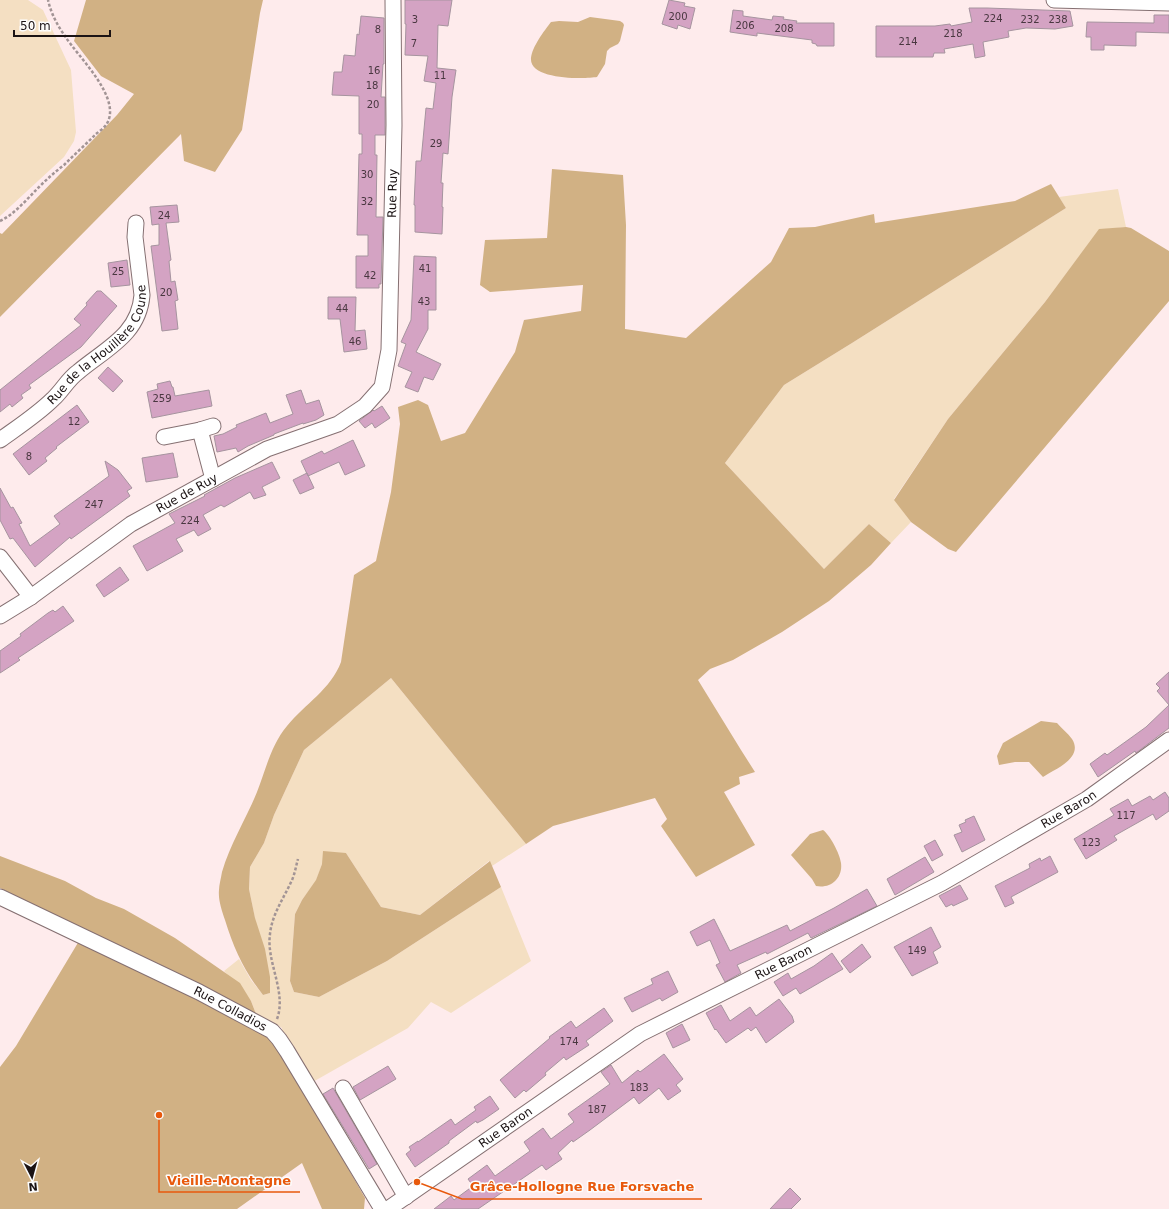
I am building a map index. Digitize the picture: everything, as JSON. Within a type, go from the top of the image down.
[{"type":"street","name":"Rue Ruy","points":[[382,387],[389,350],[394,125],[393,0]]},
{"type":"street","points":[[1054,0],[1169,3]]},
{"type":"street","name":"Rue de la Houillère Coune","points":[[0,440],[49,403],[76,373],[120,339],[135,321],[141,304],[142,295],[135,237],[136,223]]},
{"type":"street","name":"Rue de Ruy","points":[[0,616],[31,597],[131,524],[268,450],[338,424],[366,406],[382,387]]},
{"type":"street","points":[[164,437],[206,428],[213,480]]},
{"type":"street","points":[[0,557],[31,597]]},
{"type":"street","name":"Rue Baron","points":[[388,1209],[640,1034],[942,883],[1087,799],[1169,740]]},
{"type":"street","name":"Rue Colladios","points":[[0,897],[204,995],[272,1031],[287,1051],[382,1209]]},
{"type":"street","points":[[343,1088],[406,1197]]},
{"type":"path","points":[[0,221],[6,218],[39,186],[81,149],[106,125],[110,116],[110,105],[103,90],[93,72],[65,36],[50,9],[48,0]]},
{"type":"path","points":[[272,1031],[279,1014],[280,1007],[279,995],[270,955],[270,934],[272,921],[293,878],[298,859]]},
{"type":"shaded area","points":[[0,0],[28,0],[43,10],[71,70],[76,132],[74,141],[64,157],[0,216]]},
{"type":"shaded area","points":[[86,0],[263,0],[242,130],[215,172],[184,161],[181,134],[0,317],[0,233],[2,234],[117,115],[134,94],[101,76],[74,41]]},
{"type":"shaded area","points":[[590,17],[620,21],[624,25],[620,41],[607,51],[605,64],[597,77],[570,78],[558,76],[539,71],[533,65],[531,58],[534,49],[551,22],[578,22]]},
{"type":"shaded area","points":[[552,169],[623,175],[626,225],[625,329],[686,338],[771,262],[789,228],[815,227],[874,214],[875,223],[1015,201],[1051,184],[1066,208],[784,385],[725,463],[824,569],[869,524],[891,543],[871,565],[829,601],[782,632],[733,660],[710,669],[698,680],[755,772],[739,777],[740,784],[724,792],[755,845],[696,877],[661,826],[667,819],[655,798],[553,826],[526,844],[391,678],[304,750],[274,815],[264,843],[250,867],[249,889],[255,918],[265,949],[270,977],[270,993],[263,995],[250,977],[240,959],[232,941],[222,909],[219,898],[219,888],[225,862],[257,792],[269,758],[281,733],[331,680],[337,672],[341,662],[354,575],[376,561],[391,492],[400,424],[398,407],[418,400],[428,405],[441,441],[465,433],[515,352],[524,320],[581,311],[583,285],[490,292],[480,285],[485,240],[547,238]]},
{"type":"shaded area","points":[[1118,189],[1126,227],[1099,230],[1045,302],[948,419],[894,499],[911,522],[891,543],[869,524],[824,569],[725,463],[784,385],[1066,208],[1059,197]]},
{"type":"shaded area","points":[[1131,228],[1169,251],[1169,301],[956,552],[948,549],[911,522],[894,500],[948,419],[1045,302],[1099,229]]},
{"type":"shaded area","points":[[391,678],[526,844],[492,866],[489,861],[420,915],[381,907],[346,853],[322,864],[316,881],[302,900],[295,914],[290,981],[294,992],[319,997],[387,961],[501,887],[531,961],[451,1013],[431,1002],[408,1028],[311,1083],[283,1036],[282,1028],[256,1014],[251,1001],[224,971],[239,959],[251,980],[263,995],[270,993],[249,889],[250,867],[264,843],[274,815],[304,750]]},
{"type":"shaded area","points":[[1041,721],[1057,723],[1072,739],[1075,746],[1071,757],[1061,766],[1043,777],[1029,762],[1015,762],[999,765],[997,756],[1003,743]]},
{"type":"shaded area","points":[[823,830],[832,840],[837,850],[841,868],[838,878],[831,884],[827,886],[816,886],[812,879],[791,855],[810,834]]},
{"type":"shaded area","points":[[323,851],[346,853],[381,907],[420,915],[490,861],[501,887],[387,961],[319,997],[294,992],[290,981],[295,914],[302,900],[316,880],[322,864]]},
{"type":"shaded area","points":[[0,856],[65,881],[96,898],[124,909],[175,938],[240,983],[251,1001],[256,1014],[190,979],[0,888]]},
{"type":"shaded area","points":[[79,941],[263,1031],[282,1052],[365,1198],[364,1209],[322,1209],[302,1163],[237,1209],[0,1209],[0,1067],[16,1046]]},
{"type":"building","points":[[405,0],[452,0],[448,26],[438,25],[437,68],[456,70],[452,97],[448,154],[443,153],[441,183],[443,183],[442,234],[415,232],[414,205],[416,161],[421,161],[426,108],[433,109],[436,83],[424,81],[428,56],[405,55]]},
{"type":"building","points":[[669,0],[685,3],[684,6],[695,8],[690,29],[678,25],[677,29],[662,24]]},
{"type":"building","points":[[969,8],[1070,11],[1073,26],[1055,29],[1026,28],[1008,31],[1009,37],[983,42],[985,56],[975,58],[973,44],[944,49],[945,53],[934,53],[933,57],[876,57],[876,26],[935,26],[950,24],[951,26],[972,22]]},
{"type":"building","points":[[733,10],[743,11],[743,16],[772,20],[773,16],[784,17],[783,19],[797,21],[796,23],[834,23],[834,46],[817,46],[816,44],[812,43],[812,40],[757,33],[757,36],[730,32]]},
{"type":"building","points":[[1154,15],[1169,15],[1169,33],[1136,32],[1136,46],[1104,45],[1104,50],[1091,50],[1091,37],[1086,37],[1087,22],[1154,23]]},
{"type":"building","points":[[361,16],[384,18],[384,64],[381,97],[385,97],[385,135],[375,135],[375,155],[377,155],[376,217],[383,217],[381,284],[379,284],[379,288],[356,288],[356,256],[368,256],[368,235],[357,235],[359,154],[362,154],[362,134],[359,134],[359,96],[332,95],[334,72],[342,72],[344,55],[355,56],[357,34],[359,35]]},
{"type":"building","points":[[177,205],[179,222],[166,223],[171,260],[169,261],[171,282],[175,281],[178,300],[175,301],[178,329],[162,331],[151,246],[159,245],[159,224],[152,225],[150,207]]},
{"type":"building","points":[[414,256],[436,257],[436,310],[428,310],[428,329],[416,352],[441,364],[433,380],[424,377],[418,392],[405,387],[412,372],[398,366],[406,344],[401,342],[411,320]]},
{"type":"building","points":[[127,260],[130,285],[111,287],[108,263]]},
{"type":"building","points":[[97,291],[101,291],[117,306],[81,347],[29,385],[31,388],[21,395],[23,398],[12,407],[10,404],[0,412],[0,390],[81,325],[74,319]]},
{"type":"building","points":[[328,297],[356,297],[355,331],[365,330],[367,349],[344,352],[340,319],[328,319]]},
{"type":"building","points":[[108,367],[123,381],[113,392],[98,378]]},
{"type":"building","points":[[170,381],[175,396],[209,390],[212,406],[152,418],[147,392],[158,389],[157,384]]},
{"type":"building","points":[[301,390],[306,404],[319,400],[324,415],[316,420],[303,423],[274,434],[238,452],[236,448],[217,452],[214,436],[223,434],[237,427],[236,425],[266,413],[270,423],[293,414],[286,395]]},
{"type":"building","points":[[77,405],[89,422],[56,447],[57,448],[45,458],[47,461],[29,475],[13,454]]},
{"type":"building","points":[[382,406],[390,418],[375,428],[372,423],[365,428],[359,421],[373,410],[374,411]]},
{"type":"building","points":[[353,440],[365,466],[345,475],[339,462],[308,476],[301,461],[322,451],[324,454]]},
{"type":"building","points":[[173,453],[178,477],[146,482],[142,458]]},
{"type":"building","points":[[105,461],[118,470],[132,488],[127,491],[130,496],[71,539],[70,537],[35,567],[13,538],[10,539],[0,520],[0,488],[11,508],[13,507],[22,523],[19,524],[30,546],[60,524],[54,516],[109,476]]},
{"type":"building","points":[[272,462],[280,478],[262,487],[266,495],[254,499],[250,492],[224,507],[221,505],[203,515],[211,529],[198,536],[194,530],[176,539],[183,551],[147,571],[133,546],[175,523],[169,514],[205,496],[204,495],[235,478]]},
{"type":"building","points":[[307,473],[314,488],[300,494],[293,480]]},
{"type":"building","points":[[120,567],[129,580],[104,597],[96,585]]},
{"type":"building","points":[[63,606],[74,621],[18,658],[20,660],[0,673],[0,651],[21,636],[20,634],[48,613],[53,610],[55,612]]},
{"type":"building","points":[[1169,672],[1169,705],[1157,691],[1160,688],[1156,684]]},
{"type":"building","points":[[1169,705],[1169,728],[1136,753],[1135,751],[1098,777],[1090,764],[1105,753],[1107,755],[1146,727]]},
{"type":"building","points":[[1165,792],[1169,798],[1169,811],[1156,820],[1153,814],[1114,836],[1117,840],[1086,859],[1074,839],[1114,815],[1110,809],[1128,799],[1132,806],[1150,796],[1153,800]]},
{"type":"building","points":[[974,816],[985,840],[962,852],[954,835],[962,832],[959,825],[966,822],[965,820]]},
{"type":"building","points":[[935,840],[943,855],[932,861],[924,846]]},
{"type":"building","points":[[1050,856],[1058,872],[1011,897],[1014,903],[1005,907],[995,886],[1030,868],[1029,864],[1040,858],[1041,861]]},
{"type":"building","points":[[925,857],[934,872],[895,895],[887,879]]},
{"type":"building","points":[[960,885],[968,899],[953,906],[952,904],[946,907],[939,896]]},
{"type":"building","points":[[867,889],[877,906],[811,938],[808,933],[767,954],[766,952],[737,965],[741,973],[725,982],[716,965],[720,963],[710,940],[697,946],[690,932],[714,919],[730,951],[787,925],[790,931]]},
{"type":"building","points":[[931,927],[941,947],[933,952],[938,963],[912,976],[894,947]]},
{"type":"building","points":[[862,944],[871,957],[850,973],[841,961]]},
{"type":"building","points":[[832,953],[843,969],[800,994],[796,988],[783,996],[774,982],[788,973],[791,979],[814,966]]},
{"type":"building","points":[[668,971],[678,992],[662,1001],[660,998],[632,1012],[624,998],[653,984],[651,979]]},
{"type":"building","points":[[779,999],[792,1016],[794,1022],[766,1043],[756,1027],[751,1031],[748,1028],[726,1043],[716,1029],[715,1030],[706,1013],[721,1005],[730,1021],[750,1007],[756,1016]]},
{"type":"building","points":[[604,1008],[613,1021],[586,1041],[589,1045],[566,1060],[564,1057],[526,1092],[524,1090],[515,1098],[500,1080],[550,1038],[549,1037],[571,1021],[576,1028]]},
{"type":"building","points":[[682,1024],[690,1040],[673,1048],[666,1033]]},
{"type":"building","points":[[664,1054],[683,1079],[676,1085],[681,1091],[668,1100],[659,1088],[639,1104],[634,1097],[573,1142],[572,1140],[558,1153],[562,1159],[546,1170],[542,1165],[478,1209],[434,1209],[451,1196],[454,1200],[473,1186],[468,1179],[487,1165],[495,1176],[530,1151],[524,1142],[543,1128],[551,1139],[574,1122],[568,1114],[610,1084],[601,1072],[611,1065],[622,1083],[638,1070],[640,1072]]},
{"type":"building","points":[[388,1066],[396,1079],[360,1100],[353,1087]]},
{"type":"building","points":[[333,1088],[377,1164],[369,1169],[323,1094]]},
{"type":"building","points":[[490,1096],[499,1109],[483,1120],[477,1123],[476,1121],[449,1141],[449,1143],[415,1167],[406,1154],[411,1150],[409,1147],[451,1119],[455,1125],[476,1110],[474,1107]]},
{"type":"building","points":[[790,1188],[801,1199],[791,1209],[770,1209]]},
{"type":"place","name":"Vieille-Montagne","points":[[159,1115]]},
{"type":"place","name":"Grâce-Hollogne Rue Forsvache","points":[[417,1182]]}]
